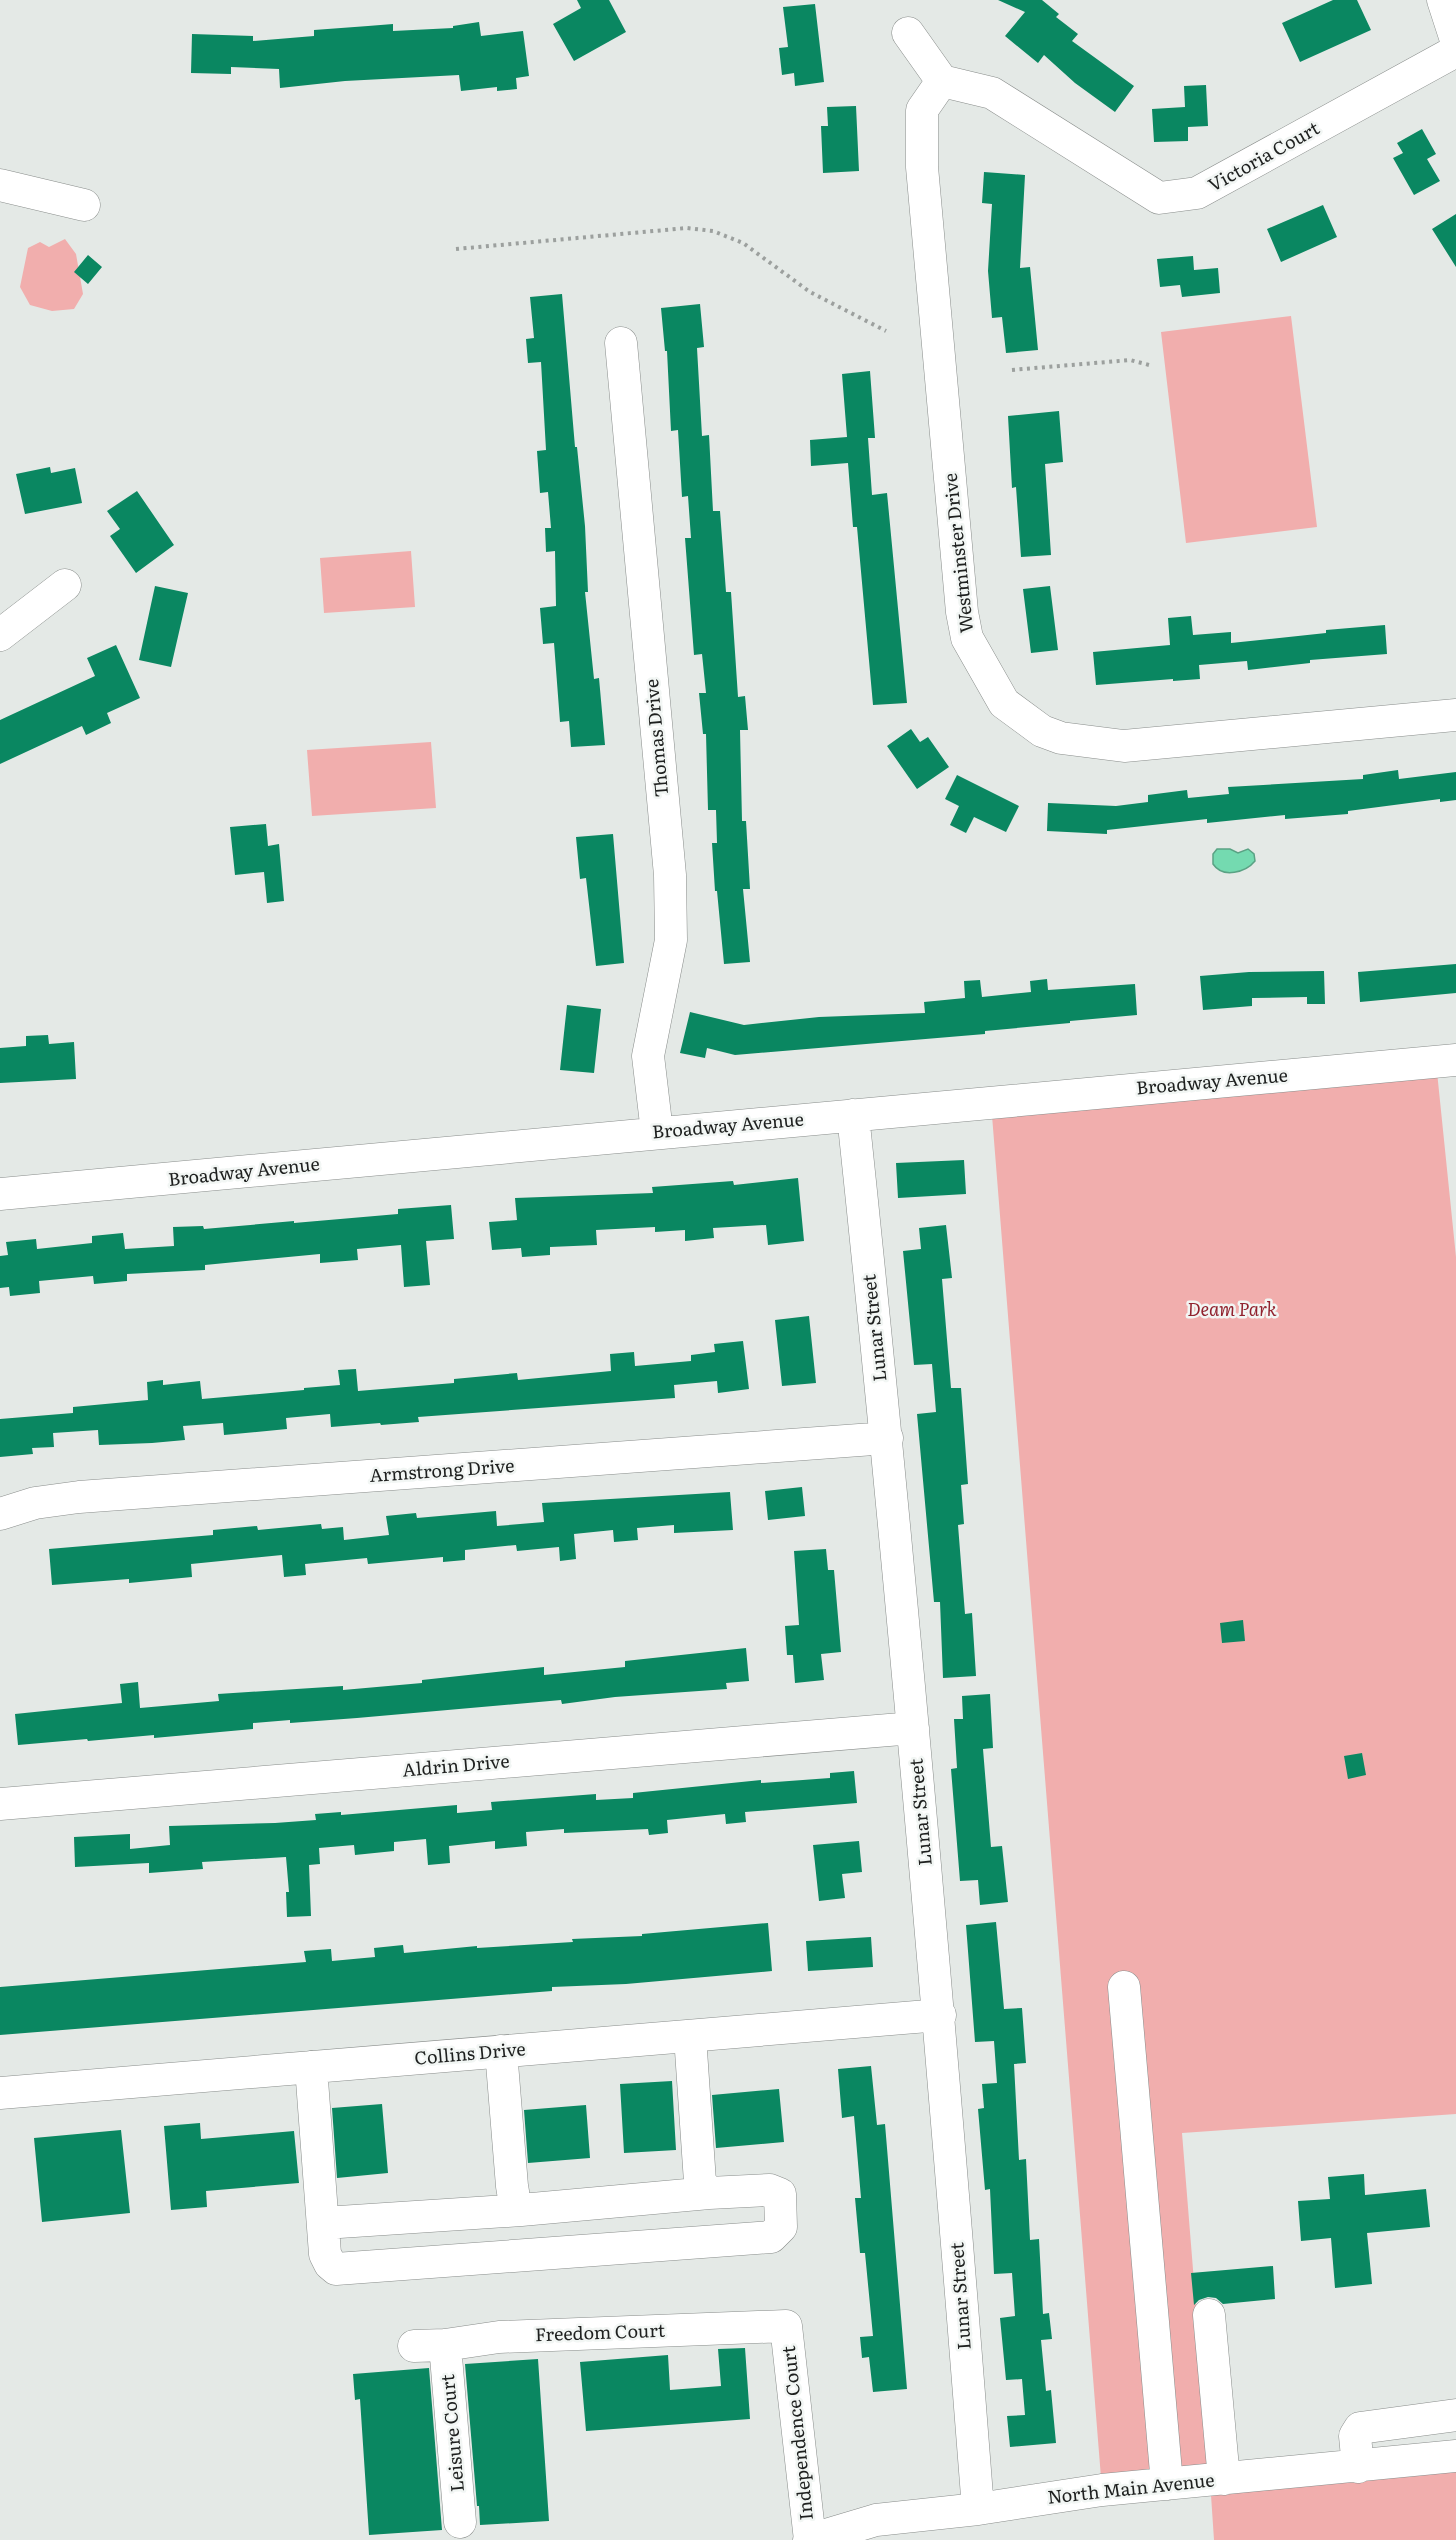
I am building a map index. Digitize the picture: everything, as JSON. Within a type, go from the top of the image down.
[{"type":"street","points":[[1443,0],[1456,40]]},
{"type":"street","points":[[908,33],[942,81]]},
{"type":"street","name":"Victoria Court","points":[[942,81],[992,93],[1159,198],[1197,193],[1456,51]]},
{"type":"street","name":"Westminster Drive","points":[[942,81],[922,110],[922,167],[962,612],[967,638],[1004,703],[1042,731],[1061,738],[1124,746],[1456,715]]},
{"type":"street","points":[[0,185],[84,205]]},
{"type":"street","name":"Thomas Drive","points":[[621,343],[670,875],[672,940],[648,1056],[657,1132]]},
{"type":"street","points":[[0,635],[65,585]]},
{"type":"street","name":"Broadway Avenue","points":[[0,1194],[1456,1060]]},
{"type":"street","name":"Lunar Street","points":[[853,1115],[887,1438],[940,2015],[978,2509]]},
{"type":"street","name":"Armstrong Drive","points":[[0,1514],[35,1503],[79,1497],[887,1438]]},
{"type":"street","name":"Aldrin Drive","points":[[0,1804],[913,1728]]},
{"type":"street","points":[[1124,1987],[1167,2484]]},
{"type":"street","name":"Collins Drive","points":[[0,2093],[940,2015]]},
{"type":"street","points":[[690,2036],[700,2182],[709,2193]]},
{"type":"street","points":[[501,2051],[512,2186],[515,2204],[521,2210]]},
{"type":"street","points":[[311,2067],[325,2254],[330,2264],[336,2269],[771,2237],[781,2227],[780,2194],[770,2190],[324,2223]]},
{"type":"street","points":[[1209,2315],[1224,2479]]},
{"type":"street","name":"Freedom Court","points":[[430,2345],[499,2337],[786,2326]]},
{"type":"street","name":"Independence Court","points":[[786,2326],[810,2540]]},
{"type":"street","name":"Leisure Court","points":[[430,2345],[460,2522]]},
{"type":"street","points":[[1359,2466],[1355,2436],[1360,2428],[1456,2415]]},
{"type":"street","name":"North Main Avenue","points":[[810,2540],[876,2520],[978,2509],[1102,2490],[1456,2456]]},
{"type":"path","points":[[456,249],[687,228],[713,231],[743,243],[810,292],[886,331]]},
{"type":"path","points":[[1012,370],[1130,360],[1153,366]]},
{"type":"green space","points":[[65,239],[76,254],[83,294],[74,309],[52,311],[30,305],[20,287],[28,248],[40,242],[49,247]]},
{"type":"green space","points":[[1291,316],[1317,527],[1186,543],[1161,332]]},
{"type":"green space","points":[[411,551],[415,607],[324,613],[320,558]]},
{"type":"green space","points":[[431,742],[436,808],[312,816],[307,750]]},
{"type":"green space","name":"Deam Park","points":[[1436,1062],[1456,1257],[1456,2114],[1182,2133],[1210,2480],[1102,2490],[991,1103]]},
{"type":"green space","points":[[1456,2456],[1456,2540],[1214,2540],[1210,2480]]},
{"type":"shaded area","points":[[1217,849],[1230,849],[1238,853],[1248,849],[1254,854],[1255,861],[1240,871],[1228,873],[1217,869],[1213,864],[1213,854]]},
{"type":"building","points":[[577,0],[609,0],[626,32],[574,61],[553,24],[581,8]]},
{"type":"building","points":[[998,0],[1042,0],[1059,14],[1056,17],[1078,34],[1072,41],[1134,86],[1115,112],[1075,83],[1044,55],[1038,63],[1005,36],[1025,12]]},
{"type":"building","points":[[1333,0],[1357,0],[1371,30],[1300,62],[1282,23]]},
{"type":"building","points":[[815,4],[824,82],[795,86],[794,73],[782,75],[779,48],[788,47],[783,7]]},
{"type":"building","points":[[479,22],[481,36],[523,31],[529,76],[516,78],[517,89],[497,91],[497,87],[461,91],[459,75],[345,81],[280,88],[279,69],[231,67],[231,74],[191,73],[192,34],[253,36],[253,41],[314,36],[314,30],[393,24],[393,31],[453,28],[453,26]]},
{"type":"building","points":[[1206,85],[1208,126],[1188,127],[1188,141],[1154,142],[1152,109],[1185,107],[1184,86]]},
{"type":"building","points":[[856,106],[859,171],[823,173],[821,126],[828,126],[827,107]]},
{"type":"building","points":[[1422,129],[1436,154],[1427,159],[1440,181],[1414,195],[1393,158],[1403,153],[1397,143]]},
{"type":"building","points":[[984,172],[1025,175],[1020,268],[1030,267],[1038,350],[1006,353],[1002,317],[992,318],[988,271],[992,204],[982,203]]},
{"type":"building","points":[[1323,205],[1337,237],[1281,262],[1267,229]]},
{"type":"building","points":[[1456,214],[1456,267],[1432,229]]},
{"type":"building","points":[[88,255],[102,267],[88,284],[74,272]]},
{"type":"building","points":[[1193,256],[1194,270],[1218,268],[1220,293],[1182,297],[1180,285],[1160,287],[1157,259]]},
{"type":"building","points":[[562,294],[575,447],[577,447],[585,526],[588,592],[585,592],[594,679],[599,678],[605,745],[571,747],[569,721],[560,722],[554,643],[543,644],[540,608],[556,606],[555,551],[546,552],[545,528],[551,528],[548,492],[540,493],[537,451],[546,450],[541,362],[528,363],[526,339],[534,338],[530,297]]},
{"type":"building","points":[[700,304],[704,347],[697,348],[702,436],[709,435],[713,511],[720,511],[726,592],[731,592],[738,697],[745,696],[748,730],[740,730],[742,821],[746,821],[750,889],[743,889],[750,962],[724,964],[712,843],[717,843],[716,810],[708,810],[706,734],[703,734],[699,693],[706,693],[702,654],[694,655],[685,538],[691,538],[688,496],[682,497],[678,430],[671,431],[667,351],[665,351],[661,308]]},
{"type":"building","points":[[870,371],[875,438],[868,438],[872,495],[887,493],[907,703],[873,705],[857,527],[853,527],[848,463],[811,466],[810,440],[847,437],[842,374]]},
{"type":"building","points":[[1059,411],[1063,462],[1045,464],[1051,555],[1021,557],[1016,487],[1012,488],[1008,416]]},
{"type":"building","points":[[50,467],[51,473],[75,468],[82,503],[25,514],[16,474]]},
{"type":"building","points":[[137,491],[174,545],[136,573],[110,536],[120,529],[107,511]]},
{"type":"building","points":[[155,586],[188,593],[171,667],[139,660]]},
{"type":"building","points":[[1050,586],[1058,650],[1031,653],[1023,589]]},
{"type":"building","points":[[1191,616],[1193,635],[1231,632],[1231,643],[1326,633],[1326,630],[1385,625],[1387,654],[1310,660],[1310,663],[1248,670],[1247,661],[1199,665],[1200,679],[1096,685],[1093,652],[1170,645],[1168,618]]},
{"type":"building","points":[[116,645],[140,698],[107,713],[111,723],[86,735],[82,726],[0,764],[0,720],[95,676],[87,658]]},
{"type":"building","points":[[911,729],[920,742],[928,737],[949,767],[917,789],[887,746]]},
{"type":"building","points":[[1398,770],[1399,779],[1456,772],[1456,800],[1440,802],[1440,799],[1348,811],[1348,814],[1285,819],[1285,815],[1207,823],[1207,819],[1107,830],[1107,834],[1047,831],[1048,803],[1116,806],[1148,802],[1148,795],[1187,790],[1188,798],[1229,794],[1228,787],[1363,779],[1363,775]]},
{"type":"building","points":[[957,775],[1019,806],[1006,832],[974,817],[966,833],[950,825],[959,806],[945,799]]},
{"type":"building","points":[[266,824],[268,846],[279,844],[284,901],[267,903],[264,872],[235,875],[230,827]]},
{"type":"building","points":[[613,834],[624,963],[596,966],[586,878],[580,879],[576,837]]},
{"type":"building","points":[[1456,964],[1456,993],[1360,1002],[1358,972]]},
{"type":"building","points":[[1324,971],[1325,1004],[1307,1004],[1307,997],[1252,998],[1252,1006],[1203,1010],[1200,976],[1249,972]]},
{"type":"building","points":[[1047,979],[1048,990],[1135,984],[1137,1015],[985,1031],[985,1034],[735,1055],[707,1048],[705,1058],[680,1053],[690,1012],[744,1025],[819,1017],[925,1013],[924,1002],[965,998],[964,981],[980,980],[982,997],[1031,992],[1030,981]]},
{"type":"building","points":[[567,1005],[601,1009],[594,1073],[560,1070]]},
{"type":"building","points":[[48,1035],[49,1044],[74,1042],[76,1079],[0,1083],[0,1048],[26,1046],[26,1036]]},
{"type":"building","points":[[964,1160],[966,1194],[898,1198],[896,1163]]},
{"type":"building","points":[[798,1178],[804,1241],[768,1245],[766,1225],[713,1228],[714,1238],[685,1241],[685,1230],[655,1232],[655,1227],[596,1230],[597,1245],[550,1247],[550,1255],[522,1257],[521,1248],[492,1250],[489,1222],[517,1220],[515,1198],[653,1193],[652,1187],[733,1181],[734,1185]]},
{"type":"building","points":[[451,1205],[454,1239],[426,1241],[430,1285],[404,1287],[401,1245],[357,1249],[358,1260],[320,1263],[320,1254],[205,1265],[205,1270],[127,1274],[127,1281],[94,1284],[93,1276],[39,1281],[40,1293],[10,1296],[9,1287],[0,1288],[0,1256],[8,1255],[6,1242],[36,1239],[37,1249],[92,1243],[92,1236],[123,1233],[125,1249],[174,1246],[173,1227],[203,1226],[204,1229],[294,1221],[294,1223],[398,1214],[398,1209]]},
{"type":"building","points":[[946,1225],[952,1278],[942,1279],[951,1388],[961,1388],[968,1484],[961,1485],[964,1524],[958,1525],[965,1614],[972,1613],[976,1676],[943,1678],[940,1602],[934,1602],[917,1414],[936,1412],[932,1364],[914,1365],[903,1251],[921,1249],[919,1228]]},
{"type":"building","points":[[809,1316],[816,1383],[782,1386],[775,1320]]},
{"type":"building","points":[[743,1341],[749,1389],[718,1393],[717,1381],[674,1385],[675,1398],[418,1417],[419,1422],[381,1425],[380,1423],[331,1427],[330,1414],[286,1418],[287,1429],[224,1435],[223,1423],[183,1426],[185,1440],[152,1443],[99,1445],[98,1430],[53,1433],[54,1447],[32,1448],[33,1454],[0,1457],[0,1419],[73,1413],[73,1407],[148,1400],[147,1382],[163,1380],[163,1385],[200,1381],[202,1399],[340,1385],[338,1370],[356,1369],[358,1391],[454,1383],[454,1379],[517,1373],[518,1380],[611,1371],[610,1354],[634,1352],[635,1366],[691,1361],[691,1355],[715,1352],[714,1344]]},
{"type":"building","points":[[802,1487],[805,1516],[768,1520],[765,1491]]},
{"type":"building","points":[[730,1492],[733,1530],[674,1533],[674,1525],[637,1528],[638,1540],[614,1542],[613,1530],[574,1534],[576,1559],[560,1561],[559,1547],[517,1551],[516,1545],[465,1550],[465,1560],[443,1562],[443,1557],[368,1564],[367,1558],[305,1564],[306,1575],[284,1577],[282,1555],[191,1564],[192,1577],[129,1583],[129,1579],[52,1585],[49,1549],[213,1535],[213,1530],[257,1526],[258,1530],[321,1524],[322,1529],[343,1527],[344,1540],[389,1535],[386,1516],[416,1513],[417,1518],[496,1511],[497,1526],[544,1522],[542,1503]]},
{"type":"building","points":[[826,1549],[828,1570],[834,1570],[841,1652],[821,1654],[824,1680],[795,1683],[793,1655],[787,1655],[785,1626],[799,1625],[794,1551]]},
{"type":"building","points":[[1243,1620],[1245,1641],[1222,1643],[1220,1623]]},
{"type":"building","points":[[746,1648],[749,1681],[726,1683],[727,1689],[615,1697],[562,1704],[561,1700],[357,1718],[253,1723],[253,1729],[154,1738],[154,1735],[18,1745],[15,1714],[122,1703],[120,1684],[138,1682],[140,1708],[219,1701],[218,1694],[343,1686],[343,1690],[422,1683],[422,1680],[544,1667],[544,1675],[625,1667],[625,1661]]},
{"type":"building","points":[[990,1694],[993,1748],[983,1749],[991,1847],[1002,1846],[1008,1902],[980,1905],[978,1880],[960,1881],[951,1769],[957,1768],[954,1719],[963,1719],[962,1696]]},
{"type":"building","points":[[1362,1753],[1366,1775],[1348,1779],[1344,1756]]},
{"type":"building","points":[[854,1771],[857,1803],[745,1812],[746,1822],[726,1824],[725,1814],[667,1820],[668,1833],[649,1835],[648,1829],[564,1833],[564,1829],[526,1832],[527,1846],[495,1849],[495,1841],[449,1846],[450,1863],[428,1865],[426,1839],[394,1842],[394,1851],[355,1855],[354,1845],[319,1848],[320,1864],[309,1865],[311,1916],[287,1917],[286,1892],[289,1892],[286,1857],[202,1862],[203,1869],[149,1873],[149,1863],[75,1867],[74,1837],[130,1834],[130,1849],[170,1845],[169,1826],[275,1823],[316,1820],[315,1814],[341,1812],[341,1815],[457,1805],[457,1813],[492,1810],[491,1802],[596,1794],[596,1800],[633,1798],[633,1793],[761,1780],[761,1783],[830,1778],[830,1773]]},
{"type":"building","points":[[859,1841],[862,1872],[842,1874],[845,1898],[819,1901],[813,1845]]},
{"type":"building","points":[[996,1922],[1004,2009],[1022,2008],[1026,2063],[1014,2064],[1019,2160],[1026,2159],[1030,2240],[1039,2239],[1043,2314],[1049,2313],[1052,2339],[1041,2340],[1046,2391],[1051,2390],[1056,2443],[1010,2447],[1007,2416],[1025,2415],[1022,2379],[1006,2380],[1000,2318],[1015,2316],[1012,2273],[994,2274],[990,2189],[985,2190],[978,2109],[984,2108],[982,2084],[997,2083],[994,2041],[975,2042],[966,1925]]},
{"type":"building","points":[[768,1923],[772,1971],[626,1984],[552,1987],[552,1991],[0,2035],[0,1987],[306,1962],[304,1951],[331,1949],[332,1961],[375,1957],[374,1948],[403,1945],[404,1953],[477,1946],[477,1948],[573,1942],[572,1939],[642,1936],[642,1934]]},
{"type":"building","points":[[871,1937],[873,1967],[808,1971],[806,1941]]},
{"type":"building","points":[[871,2066],[877,2125],[885,2124],[907,2389],[873,2392],[869,2357],[862,2358],[860,2337],[873,2336],[865,2253],[860,2253],[855,2198],[861,2198],[854,2116],[842,2118],[838,2069]]},
{"type":"building","points":[[672,2081],[676,2150],[624,2153],[620,2084]]},
{"type":"building","points":[[779,2089],[784,2142],[716,2148],[712,2095]]},
{"type":"building","points":[[382,2104],[388,2173],[337,2178],[332,2108]]},
{"type":"building","points":[[586,2105],[590,2158],[528,2163],[524,2110]]},
{"type":"building","points":[[200,2123],[201,2139],[294,2131],[299,2183],[206,2191],[207,2207],[171,2210],[164,2126]]},
{"type":"building","points":[[121,2130],[130,2213],[42,2222],[34,2138]]},
{"type":"building","points":[[1364,2174],[1365,2195],[1426,2189],[1430,2227],[1367,2233],[1372,2284],[1335,2288],[1331,2238],[1301,2241],[1298,2201],[1330,2199],[1328,2177]]},
{"type":"building","points":[[1273,2266],[1275,2299],[1223,2304],[1216,2298],[1208,2297],[1199,2300],[1194,2305],[1191,2273]]},
{"type":"building","points":[[745,2348],[750,2419],[586,2431],[580,2362],[668,2355],[670,2390],[721,2386],[718,2349]]},
{"type":"building","points":[[538,2359],[549,2521],[480,2525],[465,2364]]},
{"type":"building","points":[[429,2368],[442,2530],[369,2535],[360,2399],[355,2400],[353,2374]]}]
